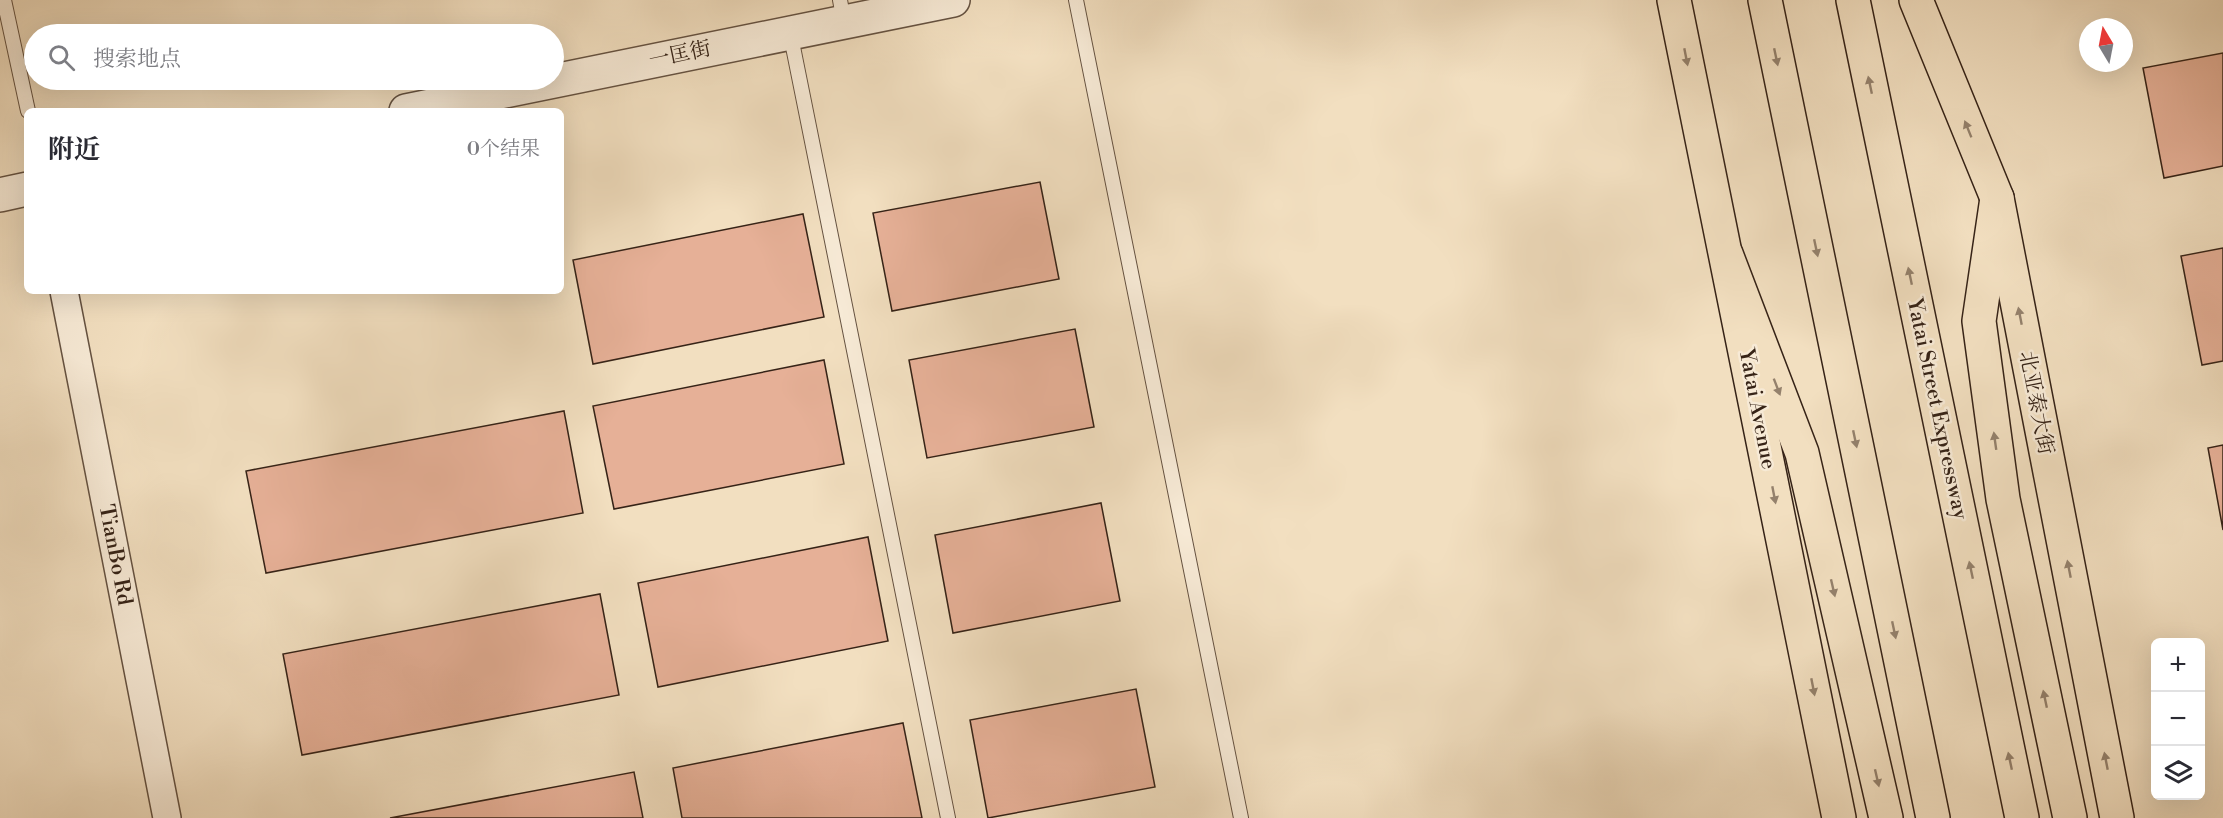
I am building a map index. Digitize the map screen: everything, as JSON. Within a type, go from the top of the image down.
[{"type":"main road","name":"Yatai Avenue","points":[[1674,0],[1839,818]]},
{"type":"main road","points":[[1765,0],[1933,818]]},
{"type":"main road","name":"Yatai Street Expressway","points":[[1853,0],[2022,818]]},
{"type":"main road","name":"北亚泰大街","points":[[1916,0],[1997,198],[2117,818]]},
{"type":"main road","points":[[1997,198],[1979,321],[2003,499],[2070,818]]},
{"type":"main road","points":[[1726,254],[1802,453],[1886,818]]},
{"type":"street","name":"一匡街","points":[[564,78],[790,32],[842,11],[953,0]]},
{"type":"street","name":"一匡街","points":[[421,108],[508,90]]},
{"type":"street","points":[[0,195],[24,190]]},
{"type":"street","name":"TianBo Rd","points":[[65,294],[166,818]]},
{"type":"lane","points":[[4,0],[27,108]]},
{"type":"lane","points":[[1076,0],[1242,818]]},
{"type":"lane","points":[[790,32],[948,818]]},
{"type":"building","points":[[2223,53],[2223,166],[2164,178],[2143,68]]},
{"type":"building","points":[[1040,182],[1059,279],[892,311],[873,213]]},
{"type":"building","points":[[803,214],[824,317],[593,364],[573,260]]},
{"type":"building","points":[[2223,248],[2223,361],[2202,365],[2181,256]]},
{"type":"building","points":[[1075,329],[1094,427],[927,458],[909,360]]},
{"type":"building","points":[[824,360],[844,464],[614,509],[593,406]]},
{"type":"building","points":[[564,411],[583,513],[266,573],[246,471]]},
{"type":"building","points":[[2223,445],[2223,530],[2208,448]]},
{"type":"building","points":[[1101,503],[1120,601],[953,633],[935,535]]},
{"type":"building","points":[[868,537],[888,641],[658,687],[638,583]]},
{"type":"building","points":[[600,594],[619,695],[302,755],[283,654]]},
{"type":"building","points":[[1136,689],[1155,787],[988,818],[970,720]]},
{"type":"building","points":[[903,723],[922,818],[682,818],[673,768]]},
{"type":"building","points":[[634,772],[643,818],[390,818]]}]
